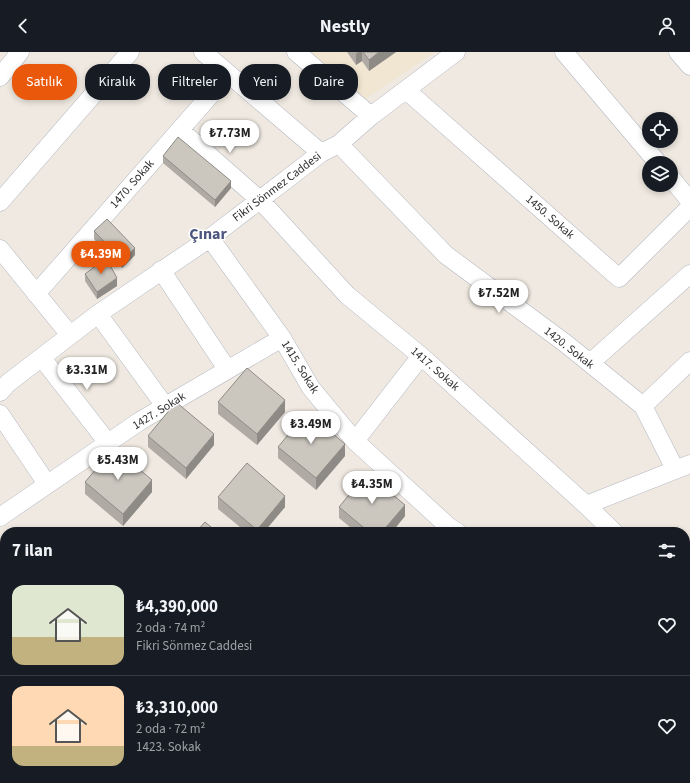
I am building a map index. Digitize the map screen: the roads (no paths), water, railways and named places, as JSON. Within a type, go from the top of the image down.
[{"type":"street","points":[[0,77],[20,52]]},
{"type":"street","points":[[0,202],[130,52]]},
{"type":"street","points":[[203,52],[216,64]]},
{"type":"street","points":[[296,52],[371,116]]},
{"type":"street","name":"Fikri Sönmez Caddesi","points":[[3,383],[42,358],[98,314],[210,238],[261,201],[321,153],[339,144],[371,116],[456,52]]},
{"type":"street","points":[[564,52],[652,156]]},
{"type":"street","points":[[678,52],[690,66]]},
{"type":"street","points":[[231,78],[321,153]]},
{"type":"street","name":"1450. Sokak","points":[[406,90],[619,278],[690,207]]},
{"type":"street","name":"1470. Sokak","points":[[36,294],[206,100]]},
{"type":"street","name":"1417. Sokak","points":[[180,130],[261,201],[347,296],[421,356],[609,527]]},
{"type":"street","name":"1420. Sokak","points":[[339,144],[446,256],[590,363],[643,406],[683,467]]},
{"type":"street","points":[[678,186],[690,201]]},
{"type":"street","name":"1415. Sokak","points":[[210,238],[282,338],[311,388],[355,441],[449,527]]},
{"type":"street","points":[[0,249],[70,335]]},
{"type":"street","points":[[161,270],[227,369]]},
{"type":"street","points":[[590,363],[690,274]]},
{"type":"street","points":[[98,314],[165,406]]},
{"type":"street","name":"1427. Sokak","points":[[0,516],[165,406],[282,338]]},
{"type":"street","points":[[355,441],[421,356]]},
{"type":"street","points":[[42,358],[108,443]]},
{"type":"street","points":[[643,406],[690,361]]},
{"type":"street","points":[[0,414],[47,484]]},
{"type":"street","points":[[586,505],[683,467]]},
{"type":"district","name":"Çınar","points":[[208,234]]}]
